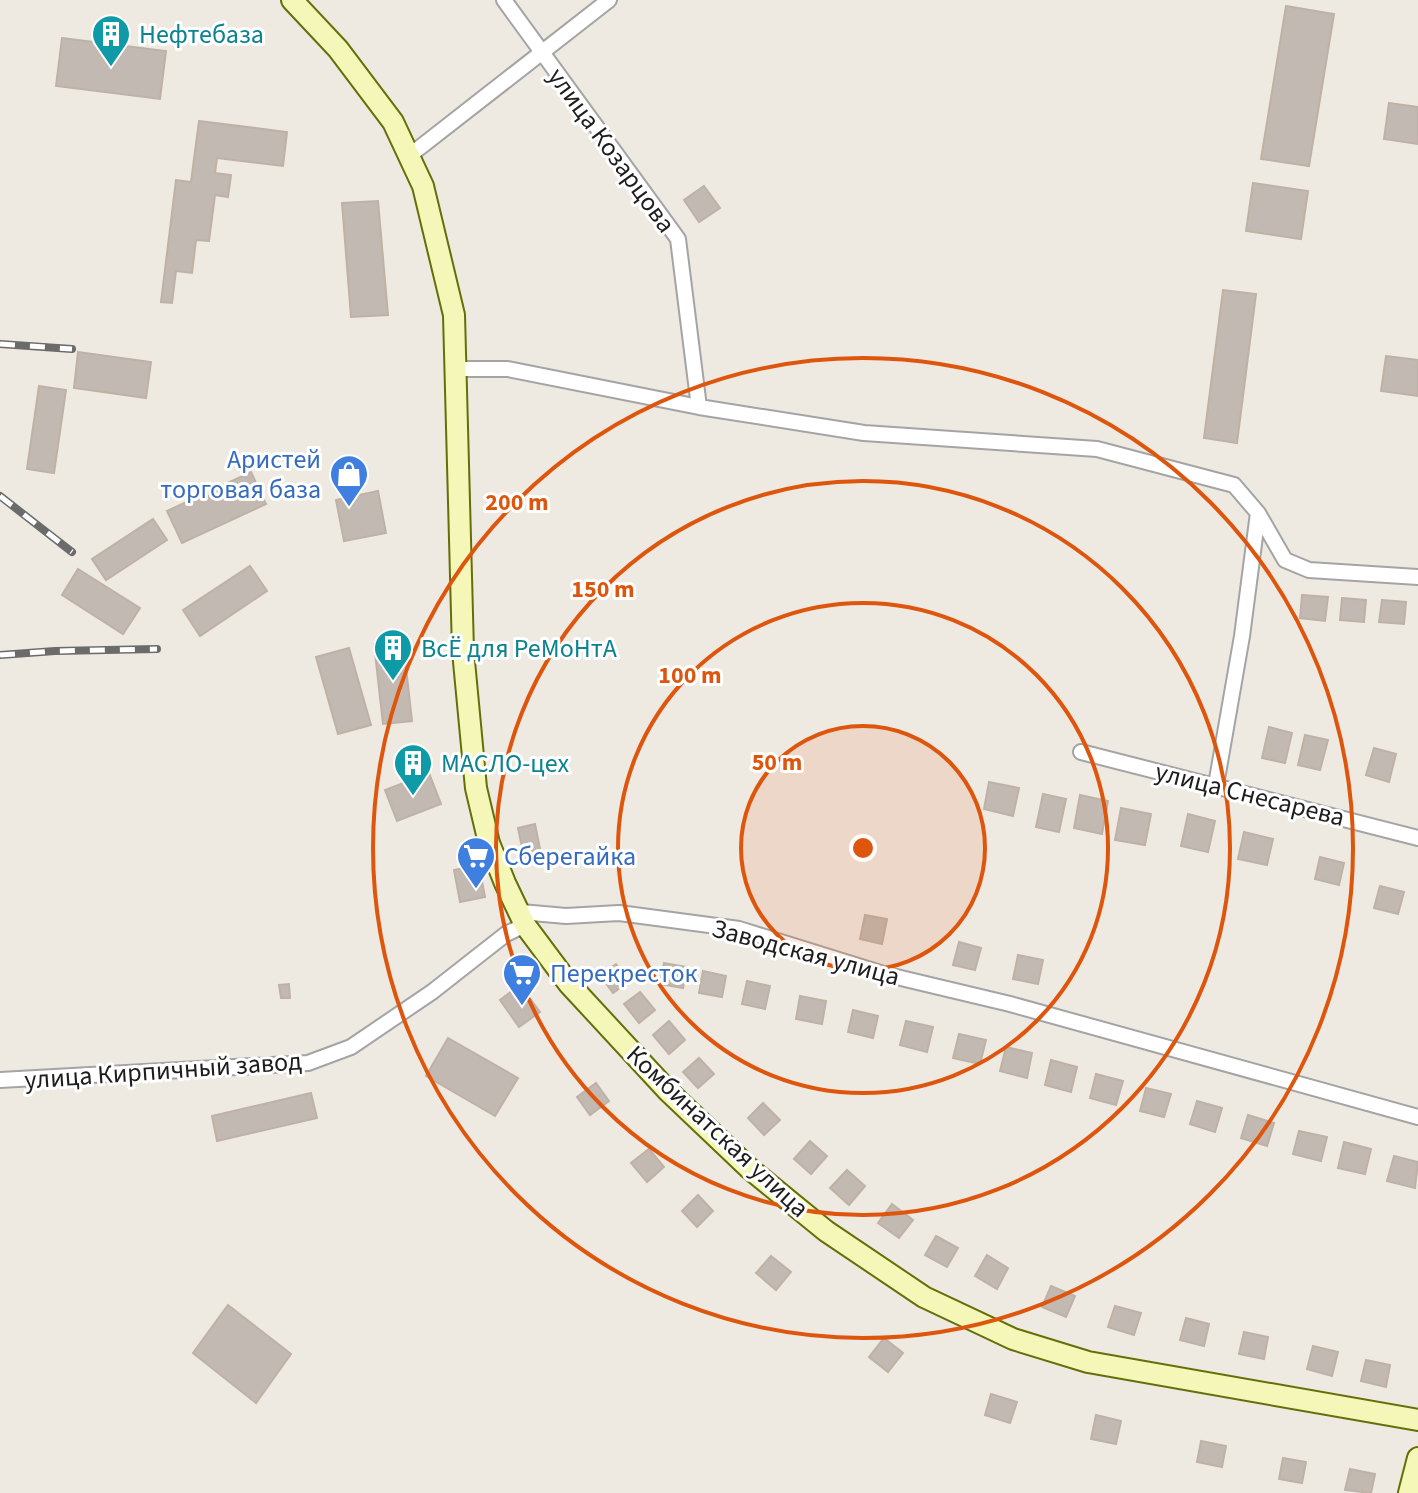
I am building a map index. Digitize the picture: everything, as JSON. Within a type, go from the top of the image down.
[{"type":"main road","points":[[292,0],[338,49],[393,122],[423,186],[444,269],[454,315],[463,651],[476,788],[489,843],[523,918]]},
{"type":"main road","name":"Комбинатская улица","points":[[523,918],[569,984],[668,1091],[750,1169],[826,1231],[924,1297],[1013,1339],[1088,1362],[1418,1420]]},
{"type":"main road","points":[[1409,1493],[1418,1458]]},
{"type":"street","name":"улица Козарцова","points":[[504,0],[678,239],[699,407]]},
{"type":"street","points":[[409,156],[609,0]]},
{"type":"street","points":[[456,369],[508,369],[699,407],[864,433],[1097,449],[1234,485],[1258,513],[1285,560],[1309,570],[1418,577]]},
{"type":"street","points":[[1216,785],[1242,636],[1258,513]]},
{"type":"street","name":"улица Снесарева","points":[[1081,752],[1418,838]]},
{"type":"street","name":"Заводская улица","points":[[523,918],[619,913],[739,929],[884,974],[1010,1004],[1418,1117]]},
{"type":"street","name":"улица Кирпичный завод","points":[[0,1080],[308,1063],[351,1047],[432,992],[523,918]]},
{"type":"building","points":[[1286,6],[1334,14],[1309,166],[1261,159]]},
{"type":"building","name":"Нефтебаза","points":[[62,38],[166,51],[160,99],[56,86]]},
{"type":"building","points":[[1389,103],[1418,107],[1418,144],[1384,139]]},
{"type":"building","points":[[199,121],[287,132],[283,166],[217,158],[215,173],[231,175],[228,197],[215,195],[209,241],[196,240],[192,273],[176,271],[172,303],[161,302],[176,180],[191,182]]},
{"type":"building","points":[[1253,183],[1308,191],[1301,239],[1246,231]]},
{"type":"building","points":[[704,186],[720,208],[699,222],[684,200]]},
{"type":"building","points":[[378,201],[388,315],[351,317],[342,203]]},
{"type":"building","points":[[1223,290],[1256,294],[1237,443],[1204,438]]},
{"type":"building","points":[[78,352],[151,362],[146,398],[74,388]]},
{"type":"building","points":[[1386,356],[1418,360],[1418,396],[1381,391]]},
{"type":"building","points":[[39,386],[66,390],[54,473],[27,469]]},
{"type":"building","points":[[251,472],[266,504],[182,543],[167,511]]},
{"type":"building","points":[[378,491],[386,533],[344,541],[336,500]]},
{"type":"building","points":[[153,519],[167,540],[106,580],[92,559]]},
{"type":"building","points":[[250,566],[267,591],[200,636],[183,610]]},
{"type":"building","points":[[78,569],[140,608],[123,634],[62,595]]},
{"type":"building","points":[[1302,595],[1328,597],[1325,621],[1300,618]]},
{"type":"building","points":[[1342,598],[1366,600],[1364,622],[1340,620]]},
{"type":"building","points":[[1382,600],[1406,602],[1404,624],[1379,622]]},
{"type":"building","name":"ВсЁ для РеМоНтА","points":[[403,641],[412,721],[383,724],[374,644]]},
{"type":"building","points":[[349,648],[371,725],[338,734],[316,657]]},
{"type":"building","points":[[1269,727],[1292,733],[1285,763],[1262,758]]},
{"type":"building","points":[[1305,735],[1328,740],[1320,770],[1298,765]]},
{"type":"building","points":[[1374,748],[1396,754],[1389,782],[1366,775]]},
{"type":"building","name":"МАСЛО-цех","points":[[429,773],[441,804],[397,821],[385,790]]},
{"type":"building","points":[[989,782],[1019,788],[1013,816],[984,809]]},
{"type":"building","points":[[1043,794],[1066,799],[1059,832],[1036,827]]},
{"type":"building","points":[[1080,795],[1108,801],[1102,834],[1074,828]]},
{"type":"building","points":[[1121,808],[1151,814],[1145,845],[1115,840]]},
{"type":"building","points":[[1188,814],[1215,821],[1208,852],[1181,846]]},
{"type":"building","points":[[535,824],[541,854],[524,857],[518,828]]},
{"type":"building","points":[[1244,832],[1273,839],[1267,865],[1238,859]]},
{"type":"building","points":[[1320,857],[1344,863],[1339,885],[1315,879]]},
{"type":"building","points":[[479,865],[485,897],[460,902],[454,870]]},
{"type":"building","points":[[1380,886],[1404,892],[1398,914],[1374,908]]},
{"type":"building","points":[[865,915],[887,919],[882,944],[860,939]]},
{"type":"building","points":[[959,942],[981,948],[975,970],[953,965]]},
{"type":"building","points":[[1018,955],[1043,960],[1038,984],[1013,979]]},
{"type":"building","points":[[664,963],[687,967],[683,988],[660,984]]},
{"type":"building","points":[[616,964],[629,981],[613,993],[600,975]]},
{"type":"building","points":[[703,971],[726,976],[722,997],[699,993]]},
{"type":"building","points":[[747,981],[770,986],[765,1009],[742,1004]]},
{"type":"building","points":[[289,984],[290,998],[281,998],[279,985]]},
{"type":"building","points":[[520,985],[540,1012],[519,1027],[500,1000]]},
{"type":"building","points":[[640,992],[655,1010],[639,1023],[624,1004]]},
{"type":"building","points":[[800,996],[826,1001],[822,1024],[796,1019]]},
{"type":"building","points":[[853,1010],[878,1016],[873,1038],[848,1032]]},
{"type":"building","points":[[669,1021],[685,1040],[669,1054],[653,1035]]},
{"type":"building","points":[[906,1021],[933,1027],[927,1052],[900,1045]]},
{"type":"building","points":[[959,1034],[986,1040],[980,1064],[953,1058]]},
{"type":"building","points":[[448,1038],[518,1078],[495,1116],[426,1076]]},
{"type":"building","points":[[1006,1047],[1032,1053],[1027,1078],[1000,1071]]},
{"type":"building","points":[[699,1058],[714,1074],[698,1088],[683,1072]]},
{"type":"building","points":[[1051,1060],[1077,1067],[1071,1092],[1045,1085]]},
{"type":"building","points":[[1096,1074],[1123,1081],[1116,1105],[1090,1098]]},
{"type":"building","points":[[596,1083],[609,1101],[590,1115],[577,1097]]},
{"type":"building","points":[[1146,1088],[1171,1094],[1164,1117],[1140,1111]]},
{"type":"building","points":[[311,1093],[317,1118],[217,1141],[212,1116]]},
{"type":"building","points":[[1197,1101],[1222,1108],[1215,1132],[1190,1124]]},
{"type":"building","points":[[763,1103],[780,1120],[764,1135],[748,1118]]},
{"type":"building","points":[[1248,1115],[1274,1123],[1267,1146],[1241,1138]]},
{"type":"building","points":[[1299,1131],[1327,1137],[1321,1161],[1293,1154]]},
{"type":"building","points":[[810,1141],[827,1156],[811,1174],[794,1159]]},
{"type":"building","points":[[1344,1142],[1371,1149],[1365,1174],[1338,1168]]},
{"type":"building","points":[[649,1149],[664,1167],[647,1182],[631,1163]]},
{"type":"building","points":[[1394,1156],[1418,1162],[1415,1188],[1387,1181]]},
{"type":"building","points":[[847,1170],[865,1186],[849,1205],[830,1188]]},
{"type":"building","points":[[698,1195],[713,1211],[697,1227],[682,1211]]},
{"type":"building","points":[[892,1204],[913,1220],[899,1238],[878,1223]]},
{"type":"building","points":[[936,1236],[958,1248],[947,1267],[925,1255]]},
{"type":"building","points":[[987,1255],[1008,1268],[997,1289],[975,1276]]},
{"type":"building","points":[[771,1256],[791,1272],[776,1290],[756,1273]]},
{"type":"building","points":[[1051,1286],[1075,1296],[1066,1317],[1042,1307]]},
{"type":"building","points":[[228,1305],[291,1354],[256,1403],[193,1353]]},
{"type":"building","points":[[1115,1306],[1141,1313],[1134,1335],[1108,1327]]},
{"type":"building","points":[[1186,1318],[1209,1324],[1204,1346],[1180,1340]]},
{"type":"building","points":[[1244,1332],[1268,1337],[1264,1359],[1239,1354]]},
{"type":"building","points":[[884,1338],[903,1353],[888,1372],[869,1357]]},
{"type":"building","points":[[1313,1346],[1338,1352],[1332,1376],[1307,1369]]},
{"type":"building","points":[[1366,1360],[1390,1365],[1386,1387],[1361,1381]]},
{"type":"building","points":[[991,1394],[1017,1402],[1010,1423],[985,1415]]},
{"type":"building","points":[[1096,1415],[1121,1421],[1116,1444],[1091,1439]]},
{"type":"building","points":[[1201,1441],[1226,1446],[1222,1467],[1197,1462]]},
{"type":"building","points":[[1283,1458],[1306,1462],[1302,1483],[1279,1479]]},
{"type":"building","points":[[1350,1469],[1375,1474],[1371,1493],[1345,1490]]},
{"type":"railway","points":[[0,344],[72,349]]},
{"type":"railway","points":[[0,496],[72,552]]},
{"type":"railway","points":[[0,655],[157,649]]},
{"type":"place","name":"Нефтебаза","points":[[111,68]]},
{"type":"place","name":"Аристей торговая база","points":[[349,508]]},
{"type":"place","name":"ВсЁ для РеМоНтА","points":[[393,682]]},
{"type":"place","name":"МАСЛО-цех","points":[[413,797]]},
{"type":"place","name":"Сберегайка","points":[[476,890]]},
{"type":"place","name":"Перекресток","points":[[522,1007]]}]
